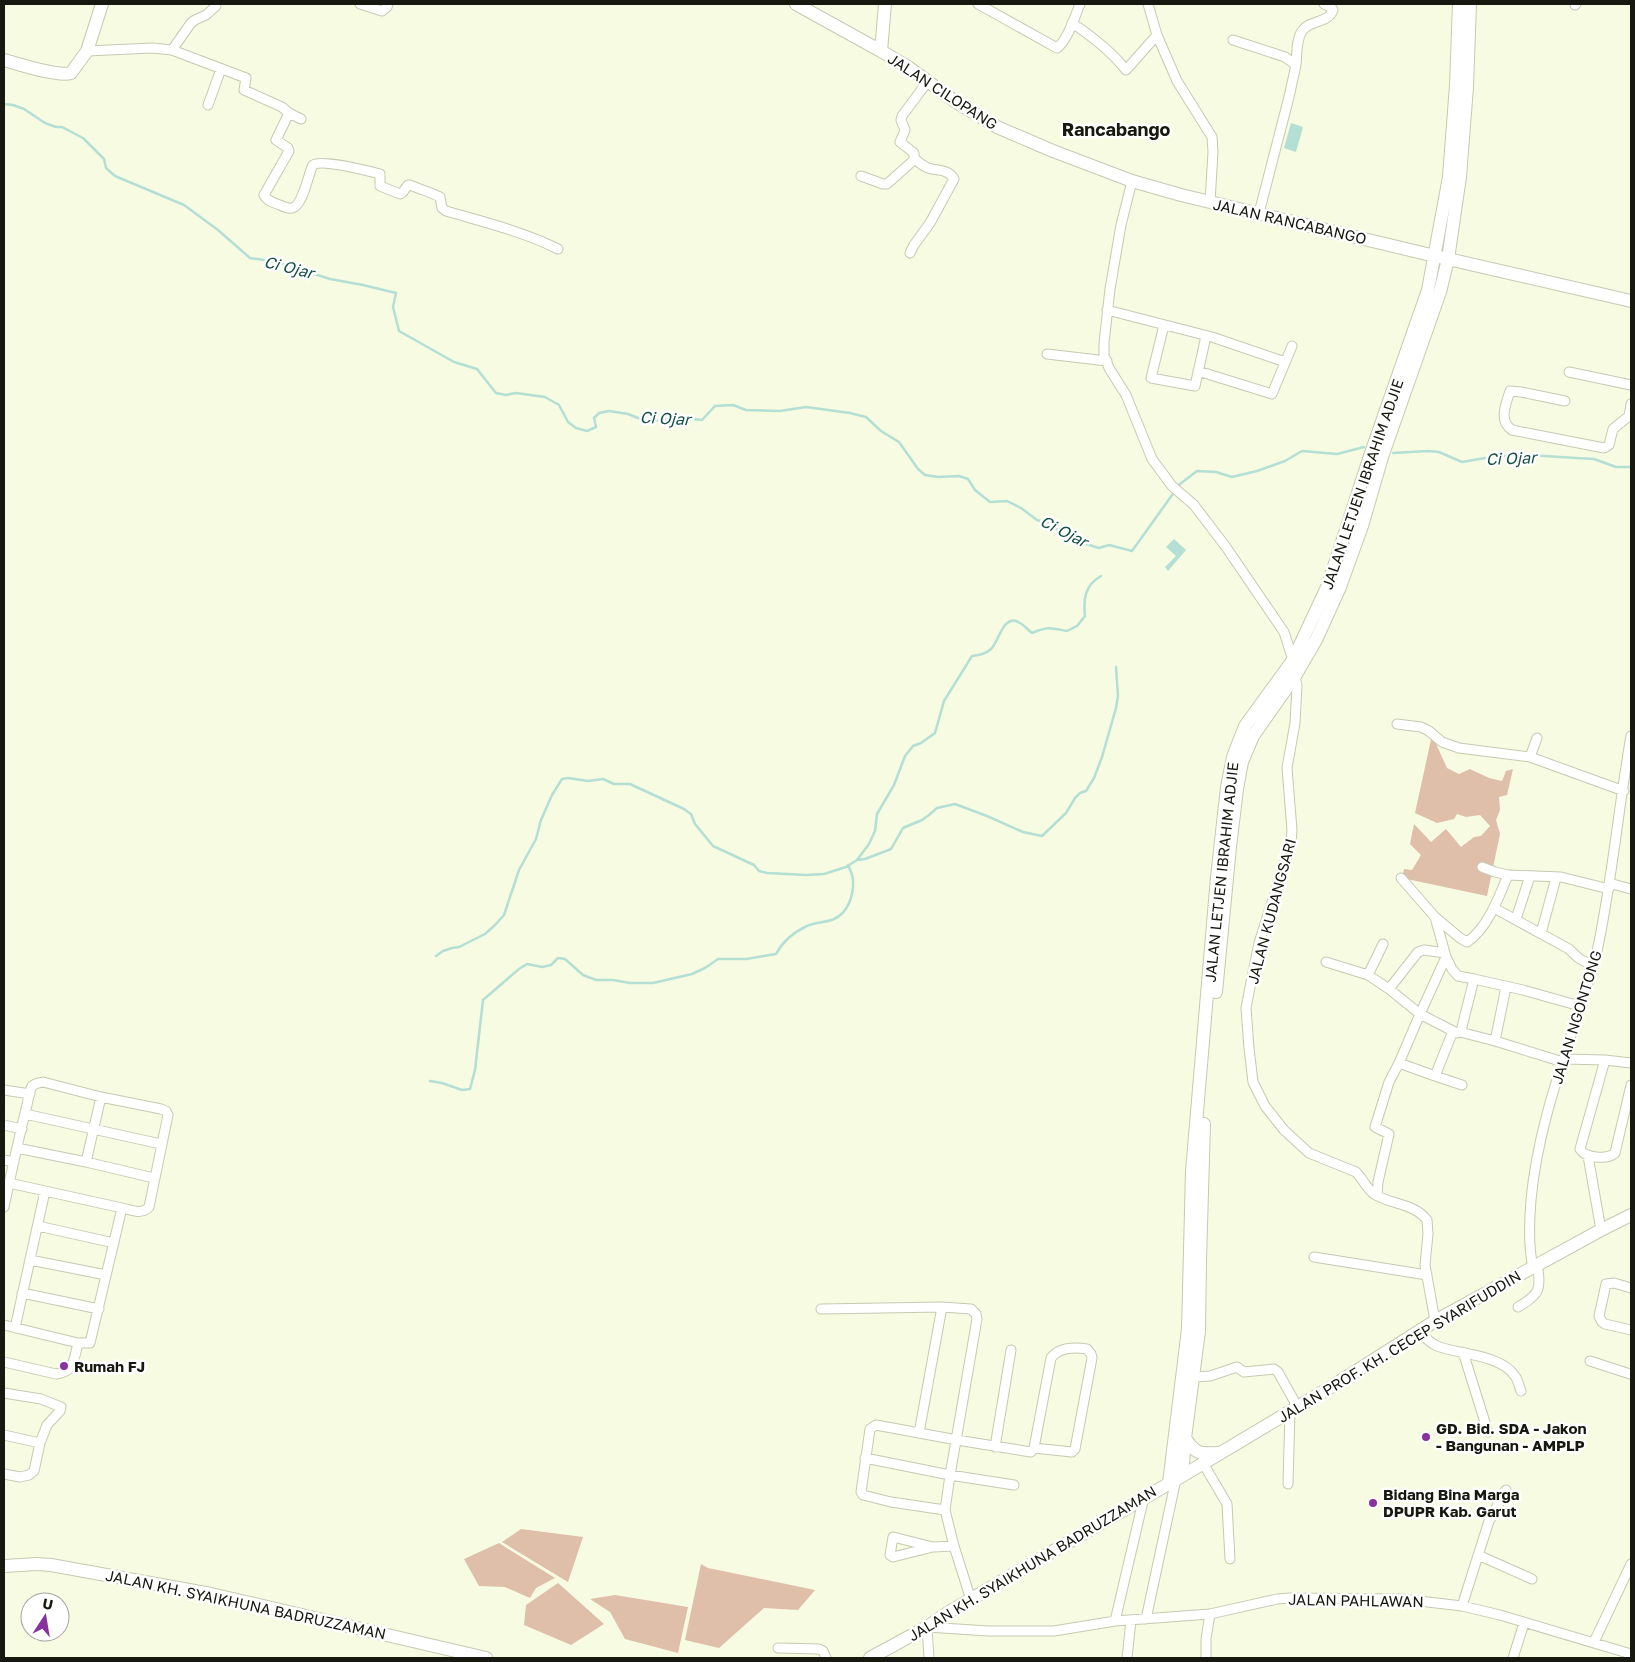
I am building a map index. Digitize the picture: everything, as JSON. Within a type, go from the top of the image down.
[{"type":"street","points":[[4,60],[40,70],[67,74],[75,69],[87,51],[102,4]]},
{"type":"street","points":[[360,4],[382,11],[387,8],[388,4]]},
{"type":"street","points":[[796,4],[881,51]]},
{"type":"street","name":"JALAN CILOPANG","points":[[885,4],[881,51],[928,81],[956,102],[997,127],[1052,151],[1132,180]]},
{"type":"street","points":[[978,4],[1057,48],[1061,45],[1080,4]]},
{"type":"street","points":[[1148,4],[1157,35],[1176,82],[1212,137],[1210,202]]},
{"type":"street","points":[[1258,213],[1291,91],[1298,44],[1303,30],[1310,24],[1324,21],[1331,16],[1334,10],[1324,4]]},
{"type":"street","name":"JALAN LETJEN IBRAHIM ADJIE","points":[[1176,1479],[1185,1438],[1199,1331],[1204,1136],[1223,878],[1227,787],[1238,742],[1245,726],[1293,660],[1356,524],[1382,457],[1440,292],[1442,258],[1460,177],[1462,86],[1459,4]]},
{"type":"street","name":"JALAN LETJEN IBRAHIM ADJIE","points":[[1462,86],[1470,4]]},
{"type":"street","points":[[172,50],[191,23],[206,15],[216,6]]},
{"type":"street","points":[[1072,22],[1115,56],[1126,70],[1157,35]]},
{"type":"street","points":[[1233,40],[1286,58],[1296,65]]},
{"type":"street","points":[[87,51],[152,48],[172,50],[246,78],[244,90],[282,107],[301,119]]},
{"type":"street","points":[[208,105],[222,69]]},
{"type":"street","points":[[861,176],[887,184],[914,159],[914,153],[900,142],[905,130],[901,120],[928,81]]},
{"type":"street","points":[[289,113],[276,140],[288,148],[288,151],[264,195],[267,200],[286,208],[296,206],[313,165],[316,162],[332,164],[380,174],[380,186],[400,194],[410,185],[437,195],[440,197],[443,210],[525,235],[558,249]]},
{"type":"street","points":[[910,253],[930,223],[954,179],[951,175],[937,168],[929,168],[914,159]]},
{"type":"street","points":[[1132,180],[1121,225],[1107,310],[1104,355],[1109,368],[1126,394],[1152,459],[1176,490],[1194,506],[1232,555],[1284,632],[1293,660]]},
{"type":"street","name":"JALAN RANCABANGO","points":[[1132,180],[1210,202],[1442,258],[1631,300]]},
{"type":"street","points":[[1107,310],[1206,336],[1285,362]]},
{"type":"street","points":[[1164,325],[1152,378],[1195,386],[1206,336]]},
{"type":"street","points":[[1198,371],[1272,394],[1292,346]]},
{"type":"street","points":[[1047,354],[1107,361]]},
{"type":"street","points":[[1569,372],[1631,385]]},
{"type":"street","points":[[1565,401],[1513,390],[1510,392],[1504,416],[1505,422],[1512,430],[1604,448],[1609,445],[1613,429],[1629,416],[1631,404]]},
{"type":"street","name":"JALAN LETJEN IBRAHIM ADJIE","points":[[1176,1479],[1188,1329],[1192,1170],[1223,878],[1242,762],[1257,730],[1296,676],[1316,640],[1340,587],[1356,524]]},
{"type":"street","name":"JALAN KUDANGSARI","points":[[1296,676],[1295,723],[1287,768],[1293,820],[1291,843],[1259,943],[1246,1008],[1254,1082],[1265,1106],[1298,1145],[1309,1153],[1356,1172],[1369,1190],[1377,1196]]},
{"type":"street","points":[[1397,724],[1421,727],[1442,742],[1459,748],[1530,757],[1624,791]]},
{"type":"street","name":"JALAN NGONTONG","points":[[1518,1307],[1531,1300],[1537,1292],[1540,1279],[1530,1251],[1529,1232],[1533,1176],[1548,1108],[1594,965],[1609,886],[1631,736]]},
{"type":"street","points":[[1530,757],[1537,738]]},
{"type":"street","points":[[1482,867],[1508,875],[1568,879],[1631,889]]},
{"type":"street","points":[[1402,878],[1435,917],[1467,942],[1477,933],[1494,908],[1508,875]]},
{"type":"street","points":[[1516,919],[1530,876]]},
{"type":"street","points":[[1541,933],[1556,878]]},
{"type":"street","points":[[1494,908],[1569,949],[1577,958],[1594,965]]},
{"type":"street","points":[[1435,917],[1446,955],[1458,976],[1580,1006]]},
{"type":"street","points":[[1368,975],[1383,944]]},
{"type":"street","points":[[1389,990],[1418,952],[1424,950],[1446,955]]},
{"type":"street","points":[[1435,1322],[1426,1276],[1428,1222],[1415,1209],[1377,1196],[1378,1182],[1389,1134],[1375,1127],[1389,1082],[1446,955]]},
{"type":"street","points":[[1326,962],[1368,975],[1420,1014],[1456,1032],[1564,1061],[1605,1060],[1631,1063]]},
{"type":"street","points":[[1435,1076],[1456,1032],[1462,1028],[1474,980]]},
{"type":"street","points":[[1495,1041],[1506,987]]},
{"type":"street","points":[[1605,1060],[1580,1149],[1582,1152],[1588,1156],[1612,1156],[1615,1153],[1631,1085]]},
{"type":"street","points":[[1399,1063],[1462,1085]]},
{"type":"street","points":[[4,1207],[9,1183],[17,1148],[30,1094],[32,1087],[37,1083],[42,1082],[166,1111],[168,1115],[149,1207],[145,1211],[140,1212],[9,1183]]},
{"type":"street","points":[[4,1090],[30,1094]]},
{"type":"street","points":[[86,1162],[101,1097]]},
{"type":"street","points":[[25,1114],[162,1144]]},
{"type":"street","points":[[4,1125],[22,1129]]},
{"type":"street","points":[[17,1148],[154,1178]]},
{"type":"street","points":[[1588,1156],[1601,1230]]},
{"type":"street","points":[[4,1160],[14,1162]]},
{"type":"street","points":[[15,1328],[45,1191]]},
{"type":"street","points":[[4,1325],[88,1344],[92,1340],[122,1208]]},
{"type":"street","name":"JALAN PROF. KH. CECEP SYARIFUDDIN","points":[[1176,1479],[1435,1322],[1631,1215]]},
{"type":"street","points":[[38,1226],[114,1243]]},
{"type":"street","points":[[1314,1257],[1426,1276]]},
{"type":"street","points":[[30,1260],[106,1275]]},
{"type":"street","points":[[1631,1288],[1614,1283],[1606,1284],[1598,1316],[1606,1324],[1631,1330]]},
{"type":"street","points":[[22,1293],[99,1309]]},
{"type":"street","points":[[821,1309],[942,1307],[971,1309],[976,1314],[977,1319],[945,1510],[971,1600]]},
{"type":"street","points":[[919,1433],[942,1307]]},
{"type":"street","points":[[1419,1332],[1436,1346],[1490,1360],[1509,1370],[1517,1378],[1521,1391]]},
{"type":"street","points":[[4,1362],[56,1374],[63,1373],[72,1365],[78,1343]]},
{"type":"street","points":[[945,1510],[891,1502],[863,1495],[861,1492],[870,1430],[876,1425],[1032,1452],[1051,1358],[1055,1352],[1062,1349],[1087,1349],[1092,1358],[1076,1447],[1072,1452],[1034,1448]]},
{"type":"street","points":[[995,1446],[1011,1350]]},
{"type":"street","points":[[1463,1352],[1488,1432]]},
{"type":"street","points":[[1590,1361],[1630,1374]]},
{"type":"street","points":[[1193,1377],[1210,1376],[1237,1367],[1244,1372],[1274,1369],[1278,1372],[1294,1408],[1288,1484]]},
{"type":"street","points":[[4,1393],[41,1399],[60,1406],[60,1411],[47,1425],[40,1443],[34,1471],[29,1475],[20,1477],[4,1474]]},
{"type":"street","points":[[4,1435],[40,1443]]},
{"type":"street","points":[[1185,1438],[1192,1449],[1198,1453],[1220,1452]]},
{"type":"street","points":[[866,1458],[950,1475],[1014,1485]]},
{"type":"street","points":[[1203,1463],[1227,1504],[1230,1559]]},
{"type":"street","points":[[1146,1619],[1176,1479]]},
{"type":"street","name":"JALAN KH. SYAIKHUNA BADRUZZAMAN","points":[[870,1658],[926,1627],[1176,1479]]},
{"type":"street","points":[[1462,1606],[1489,1521],[1506,1490]]},
{"type":"street","points":[[1115,1621],[1144,1497]]},
{"type":"street","points":[[933,1547],[954,1546]]},
{"type":"street","points":[[1478,1555],[1532,1579]]},
{"type":"street","points":[[1594,1642],[1627,1582],[1631,1564]]},
{"type":"street","name":"JALAN KH. SYAIKHUNA BADRUZZAMAN","points":[[4,1566],[51,1565],[158,1583],[249,1602],[466,1656],[486,1658]]},
{"type":"street","name":"JALAN PAHLAWAN","points":[[926,1627],[979,1631],[1054,1631],[1115,1621],[1210,1614],[1277,1598],[1402,1599],[1462,1606],[1631,1654]]},
{"type":"street","points":[[1206,1658],[1206,1639],[1210,1614]]},
{"type":"street","points":[[1127,1658],[1131,1620]]},
{"type":"street","points":[[1513,1658],[1524,1623]]},
{"type":"street","points":[[926,1627],[929,1658]]},
{"type":"street","points":[[778,1648],[819,1649],[823,1651],[826,1658]]},
{"type":"shaded area","points":[[1432,735],[1447,768],[1459,774],[1470,769],[1489,778],[1502,781],[1506,771],[1513,769],[1507,795],[1499,797],[1500,810],[1496,820],[1500,834],[1487,896],[1402,878],[1404,869],[1412,870],[1421,855],[1410,844],[1414,824],[1431,842],[1446,829],[1461,847],[1474,837],[1481,836],[1490,826],[1480,815],[1466,817],[1457,814],[1454,819],[1437,823],[1415,813]]},
{"type":"shaded area","points":[[521,1529],[583,1537],[568,1582],[502,1542]]},
{"type":"shaded area","points":[[499,1543],[555,1578],[536,1588],[530,1598],[505,1587],[479,1586],[464,1559]]},
{"type":"shaded area","points":[[701,1564],[708,1568],[815,1590],[798,1610],[764,1608],[719,1648],[685,1640]]},
{"type":"shaded area","points":[[558,1583],[604,1624],[571,1645],[524,1625],[526,1605]]},
{"type":"shaded area","points":[[615,1595],[688,1607],[678,1653],[625,1639],[610,1612],[590,1599]]},
{"type":"water","points":[[1291,123],[1303,127],[1296,152],[1284,148]]},
{"type":"water","points":[[1174,539],[1186,550],[1168,571],[1165,567],[1176,556],[1166,547]]},
{"type":"waterway","name":"Ci Ojar","points":[[4,104],[24,109],[45,123],[62,127],[83,138],[104,159],[106,168],[115,176],[184,205],[218,230],[250,258],[277,262],[330,279],[396,293],[393,307],[399,331],[454,362],[477,369],[496,393],[506,395],[516,393],[545,397],[559,405],[568,422],[576,428],[587,431],[596,427],[594,418],[599,413],[609,411],[652,421],[684,418],[702,420],[715,406],[733,405],[746,410],[780,411],[806,407],[850,413],[866,417],[881,431],[899,442],[918,469],[925,475],[938,477],[959,476],[968,479],[975,490],[990,502],[1007,501],[1021,508],[1037,520],[1051,524],[1061,533],[1077,541],[1099,548],[1109,545],[1132,551],[1180,484],[1197,471],[1216,472],[1232,477],[1285,461],[1302,451],[1337,454],[1364,447]]},
{"type":"waterway","name":"Ci Ojar","points":[[1393,453],[1439,452],[1462,462],[1497,456],[1528,455],[1594,459],[1616,467],[1631,467]]},
{"type":"waterway","points":[[436,956],[443,951],[459,947],[485,934],[504,915],[519,870],[536,839],[541,820],[552,795],[562,779],[588,781],[603,779],[614,784],[630,784],[684,809],[691,814],[695,824],[713,846],[754,865],[759,871],[806,875],[824,874],[846,867],[857,860],[869,844],[875,831],[877,814],[894,785],[905,756],[913,746],[935,733],[944,701],[972,656],[980,655],[991,649],[1002,629],[1009,621],[1020,623],[1032,633],[1050,628],[1067,631],[1077,626],[1085,616],[1084,604],[1088,588],[1101,576]]},
{"type":"waterway","points":[[857,860],[865,859],[891,849],[903,828],[922,820],[937,808],[955,804],[1023,832],[1042,836],[1066,813],[1075,798],[1080,793],[1086,791],[1094,778],[1116,708],[1118,696],[1116,667]]},
{"type":"waterway","points":[[430,1081],[462,1090],[470,1089],[475,1070],[483,1000],[527,964],[542,967],[551,965],[558,958],[565,959],[583,975],[596,980],[653,983],[692,974],[718,959],[746,959],[776,954],[785,941],[798,931],[810,925],[834,919],[843,912],[849,903],[853,886],[848,865]]},
{"type":"place","name":"Rumah FJ","points":[[64,1366]]},
{"type":"place","name":"GD. Bid. SDA - Jakon - Bangunan - AMPLP","points":[[1426,1437]]},
{"type":"place","name":"Bidang Bina Marga DPUPR Kab. Garut","points":[[1373,1503]]},
{"type":"district","name":"Rancabango","points":[[1116,129]]}]
